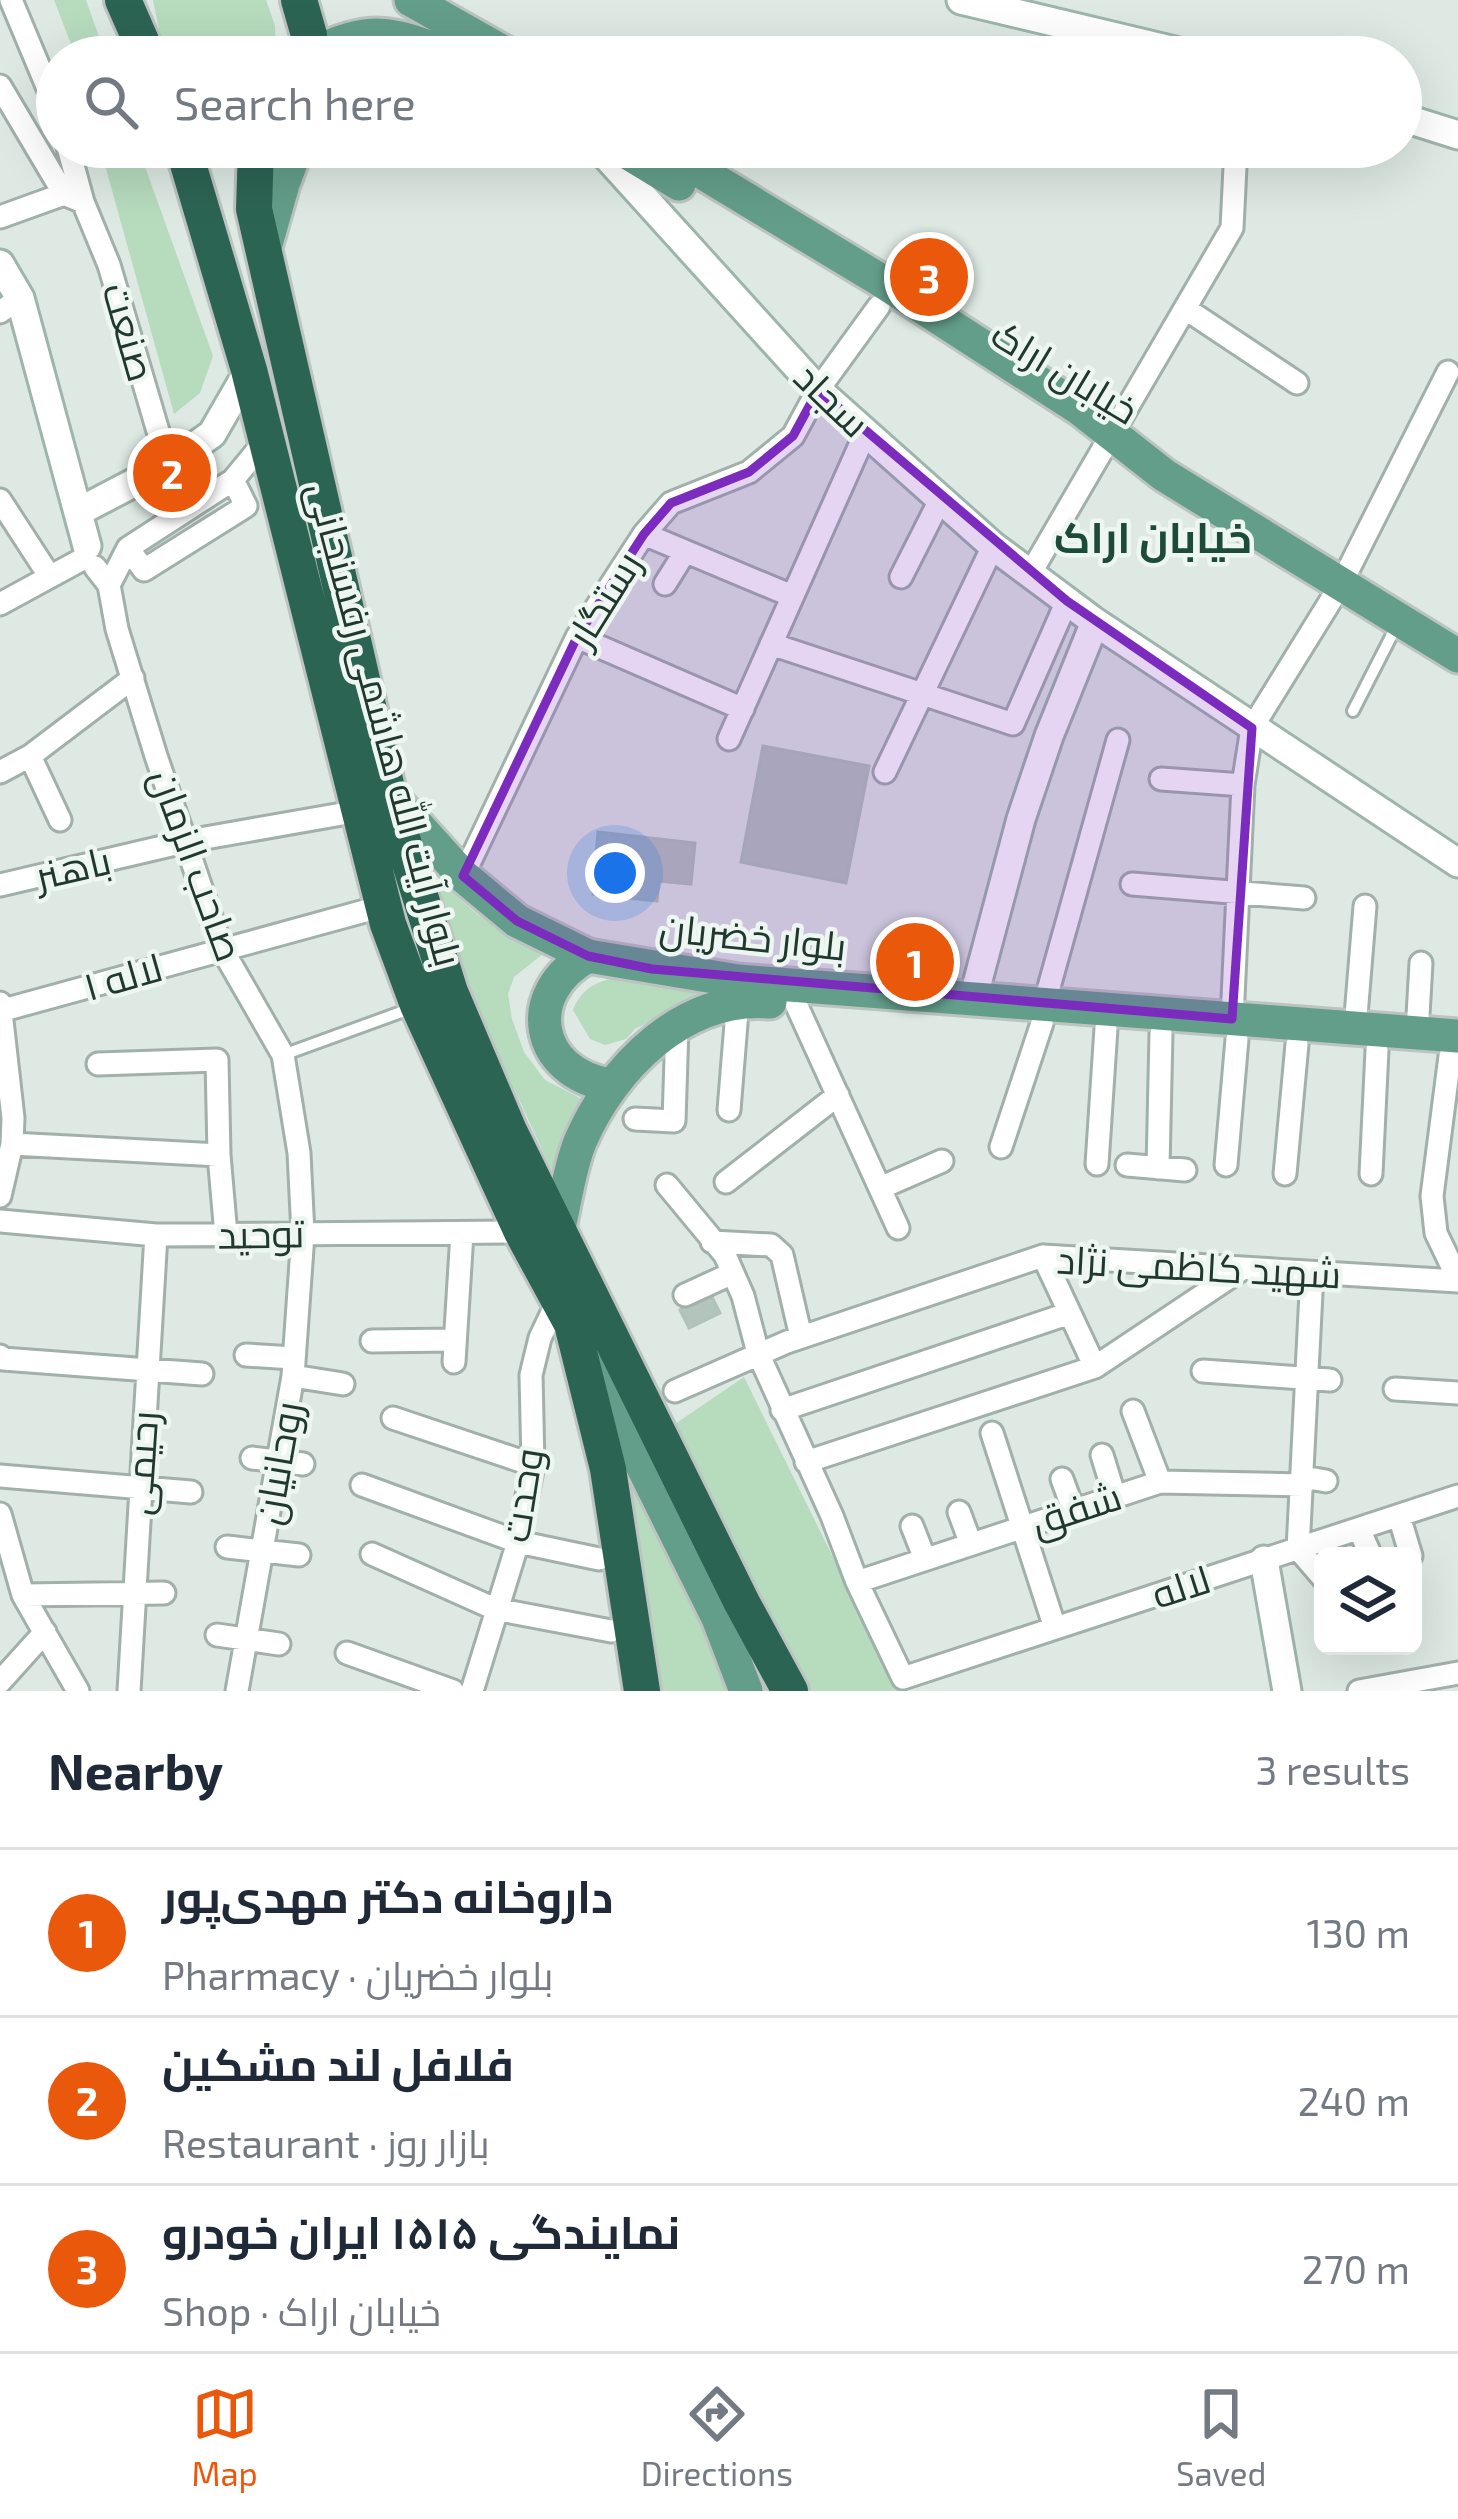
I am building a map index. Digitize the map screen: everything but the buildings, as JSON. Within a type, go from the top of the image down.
[{"type":"highway","points":[[123,0],[139,36]]},
{"type":"highway","points":[[299,0],[309,36]]},
{"type":"highway","name":"بلوار آیت الله هاشمی رفسنجانی","points":[[189,168],[374,802],[509,1131],[565,1311]]},
{"type":"highway","name":"بلوار آیت الله هاشمی رفسنجانی","points":[[255,168],[254,209],[374,802],[383,906],[418,1006],[742,1603]]},
{"type":"highway","points":[[206,225],[254,209]]},
{"type":"highway","points":[[565,1311],[608,1469],[642,1691]]},
{"type":"highway","points":[[742,1603],[790,1691]]},
{"type":"main road","points":[[411,0],[454,36]]},
{"type":"main road","points":[[461,0],[466,36]]},
{"type":"main road","points":[[355,36],[400,36]]},
{"type":"main road","points":[[264,251],[290,168]]},
{"type":"main road","name":"خیابان اراک","points":[[652,168],[1400,620],[1455,646]]},
{"type":"main road","name":"خیابان اراک","points":[[696,168],[880,280],[1107,441]]},
{"type":"main road","name":"بلوار خضریان","points":[[374,802],[517,921],[588,956],[738,982],[973,999],[1106,1028],[1161,1033],[1235,1029],[1297,1044],[1417,1033],[1455,1049]]},
{"type":"main road","points":[[588,956],[570,966],[547,999],[547,1040],[571,1072],[589,1082],[610,1085]]},
{"type":"main road","name":"بلوار خضریان","points":[[540,1232],[610,1085],[649,1046],[697,1014],[738,999],[1043,1014],[1455,1049]]},
{"type":"main road","name":"بلوار آیت الله هاشمی رفسنجانی","points":[[565,1311],[718,1618],[746,1691]]},
{"type":"main road","name":"بلوار آیت الله هاشمی رفسنجانی","points":[[742,1603],[775,1691]]},
{"type":"street","points":[[11,0],[36,60]]},
{"type":"street","points":[[962,0],[993,3],[1120,36]]},
{"type":"street","name":"صنعت","points":[[0,86],[36,140]]},
{"type":"street","points":[[1422,124],[1458,135]]},
{"type":"street","name":"صنعت","points":[[54,168],[109,265],[168,465]]},
{"type":"street","name":"صنعت","points":[[70,168],[74,198]]},
{"type":"street","name":"سجاد","points":[[617,168],[818,390],[993,546],[1095,622],[1458,863]]},
{"type":"street","points":[[1030,574],[1232,228],[1235,168]]},
{"type":"street","points":[[0,217],[74,198]]},
{"type":"street","name":"صاحب الزمان","points":[[0,264],[93,565],[222,949],[283,1055],[299,1153],[303,1234]]},
{"type":"street","name":"رستگار","points":[[463,876],[577,637],[644,535],[671,503],[749,472],[794,436],[818,390],[879,306]]},
{"type":"street","points":[[1186,309],[1297,382]]},
{"type":"street","points":[[79,512],[168,465],[212,434],[248,370]]},
{"type":"street","points":[[1226,1165],[1243,785],[1252,728],[1341,584],[1448,371]]},
{"type":"street","points":[[729,739],[865,434]]},
{"type":"street","points":[[0,604],[50,577],[93,565],[128,548],[233,480],[266,440]]},
{"type":"street","points":[[0,500],[50,577]]},
{"type":"street","points":[[901,577],[940,500]]},
{"type":"street","points":[[644,535],[792,596]]},
{"type":"street","points":[[885,772],[993,546]]},
{"type":"street","points":[[665,584],[685,552]]},
{"type":"street","points":[[771,644],[1013,724],[1067,602]]},
{"type":"street","points":[[973,999],[1021,819],[1048,736],[1095,622]]},
{"type":"street","points":[[577,637],[743,709]]},
{"type":"street","points":[[0,772],[133,679]]},
{"type":"street","points":[[1000,1147],[1043,1014],[1118,740]]},
{"type":"street","points":[[29,756],[60,820]]},
{"type":"street","points":[[1161,779],[1243,785]]},
{"type":"street","name":"باهنر","points":[[0,885],[374,802]]},
{"type":"street","points":[[1132,884],[1304,898]]},
{"type":"street","name":"لاله ۱","points":[[1,1008],[383,906]]},
{"type":"street","points":[[1365,906],[1371,1174]]},
{"type":"street","points":[[1417,1033],[1421,963]]},
{"type":"street","points":[[729,1110],[738,999]]},
{"type":"street","points":[[796,1004],[898,1228]]},
{"type":"street","points":[[0,1196],[12,1144],[6,1118],[1,1008]]},
{"type":"street","points":[[634,1120],[674,1120],[677,1028]]},
{"type":"street","points":[[1097,1164],[1106,1028]]},
{"type":"street","points":[[1158,1168],[1161,1033]]},
{"type":"street","points":[[1285,1174],[1297,1044]]},
{"type":"street","points":[[1455,1049],[1432,1196],[1436,1233],[1458,1280]]},
{"type":"street","points":[[98,1064],[217,1060],[226,1235]]},
{"type":"street","points":[[725,1182],[838,1095]]},
{"type":"street","points":[[12,1144],[219,1154]]},
{"type":"street","points":[[880,1188],[942,1161]]},
{"type":"street","points":[[1127,1165],[1185,1169]]},
{"type":"street","points":[[667,1184],[725,1255],[734,1273],[758,1353],[832,1516],[856,1582]]},
{"type":"street","name":"توحید","points":[[0,1221],[157,1235],[540,1232]]},
{"type":"street","points":[[372,1341],[454,1351],[462,1232]]},
{"type":"street","name":"روحانیان","points":[[236,1691],[293,1367],[303,1234]]},
{"type":"street","name":"رحیمی","points":[[129,1691],[157,1235]]},
{"type":"street","points":[[712,1242],[771,1245],[782,1255],[801,1337]]},
{"type":"street","points":[[1043,1256],[1095,1367]]},
{"type":"street","name":"شهید کاظمی نژاد","points":[[675,1391],[801,1337],[1043,1256],[1458,1280]]},
{"type":"street","points":[[806,1462],[1095,1367],[1242,1268]]},
{"type":"street","points":[[685,1295],[734,1273]]},
{"type":"street","points":[[1312,1273],[1319,1378],[1298,1549],[1314,1568]]},
{"type":"street","name":"وحدت","points":[[472,1691],[518,1542],[533,1465],[531,1375],[540,1337],[565,1311]]},
{"type":"street","points":[[782,1410],[1067,1314]]},
{"type":"street","points":[[246,1355],[343,1384]]},
{"type":"street","points":[[0,1356],[202,1374]]},
{"type":"street","points":[[1203,1371],[1319,1378]]},
{"type":"street","points":[[1395,1389],[1458,1394]]},
{"type":"street","points":[[1133,1411],[1160,1482]]},
{"type":"street","points":[[393,1418],[533,1465]]},
{"type":"street","points":[[992,1433],[1055,1628]]},
{"type":"street","points":[[1102,1455],[1115,1497]]},
{"type":"street","points":[[252,1458],[304,1464]]},
{"type":"street","points":[[0,1476],[191,1492]]},
{"type":"street","points":[[1062,1479],[1073,1509]]},
{"type":"street","name":"شفق","points":[[856,1582],[1160,1482],[1327,1481]]},
{"type":"street","points":[[362,1485],[518,1542],[599,1559]]},
{"type":"street","name":"لاله","points":[[856,1582],[903,1678],[1359,1528],[1456,1503]]},
{"type":"street","points":[[959,1512],[970,1544]]},
{"type":"street","points":[[0,1514],[23,1595],[78,1691]]},
{"type":"street","points":[[1399,1516],[1409,1547]]},
{"type":"street","points":[[912,1526],[926,1559]]},
{"type":"street","points":[[1359,1528],[1367,1547]]},
{"type":"street","points":[[227,1547],[299,1555]]},
{"type":"street","points":[[372,1554],[495,1610],[611,1631]]},
{"type":"street","points":[[1264,1560],[1287,1691]]},
{"type":"street","points":[[23,1595],[164,1594]]},
{"type":"street","points":[[0,1682],[45,1632]]},
{"type":"street","points":[[217,1634],[279,1644]]},
{"type":"street","points":[[347,1653],[453,1691]]},
{"type":"street","points":[[1359,1691],[1458,1673]]},
{"type":"lane","points":[[1353,710],[1400,620]]},
{"type":"lane","points":[[283,1055],[418,1006]]},
{"type":"highlighted area","points":[[818,390],[1067,601],[1252,728],[1232,1019],[652,969],[588,956],[517,921],[463,876],[577,637],[644,534],[671,503],[749,472],[793,436]]},
{"type":"green space","points":[[54,0],[86,0],[99,36],[68,36]]},
{"type":"green space","points":[[153,0],[266,0],[275,36],[161,36]]},
{"type":"green space","points":[[106,168],[146,168],[213,356],[200,393],[174,414]]},
{"type":"green space","points":[[427,870],[477,914],[543,954],[514,977],[508,994],[524,1052],[545,1080],[584,1100],[551,1169],[483,1021]]},
{"type":"green space","points":[[630,976],[705,992],[635,1029],[626,1039],[605,1045],[590,1039],[573,1010],[577,1001],[596,984]]},
{"type":"green space","points":[[744,1377],[899,1691],[808,1691],[672,1426]]},
{"type":"green space","points":[[615,1434],[732,1691],[657,1691]]},
{"type":"place","name":"نمایندگی ۱۵۱۵ ایران خودرو","points":[[929,277]]},
{"type":"place","name":"فلافل لند مشکین","points":[[172,473]]},
{"type":"place","name":"داروخانه دکتر مهدی‌پور","points":[[915,962]]},
{"type":"district","name":"خیابان اراک","points":[[1153,538]]}]
